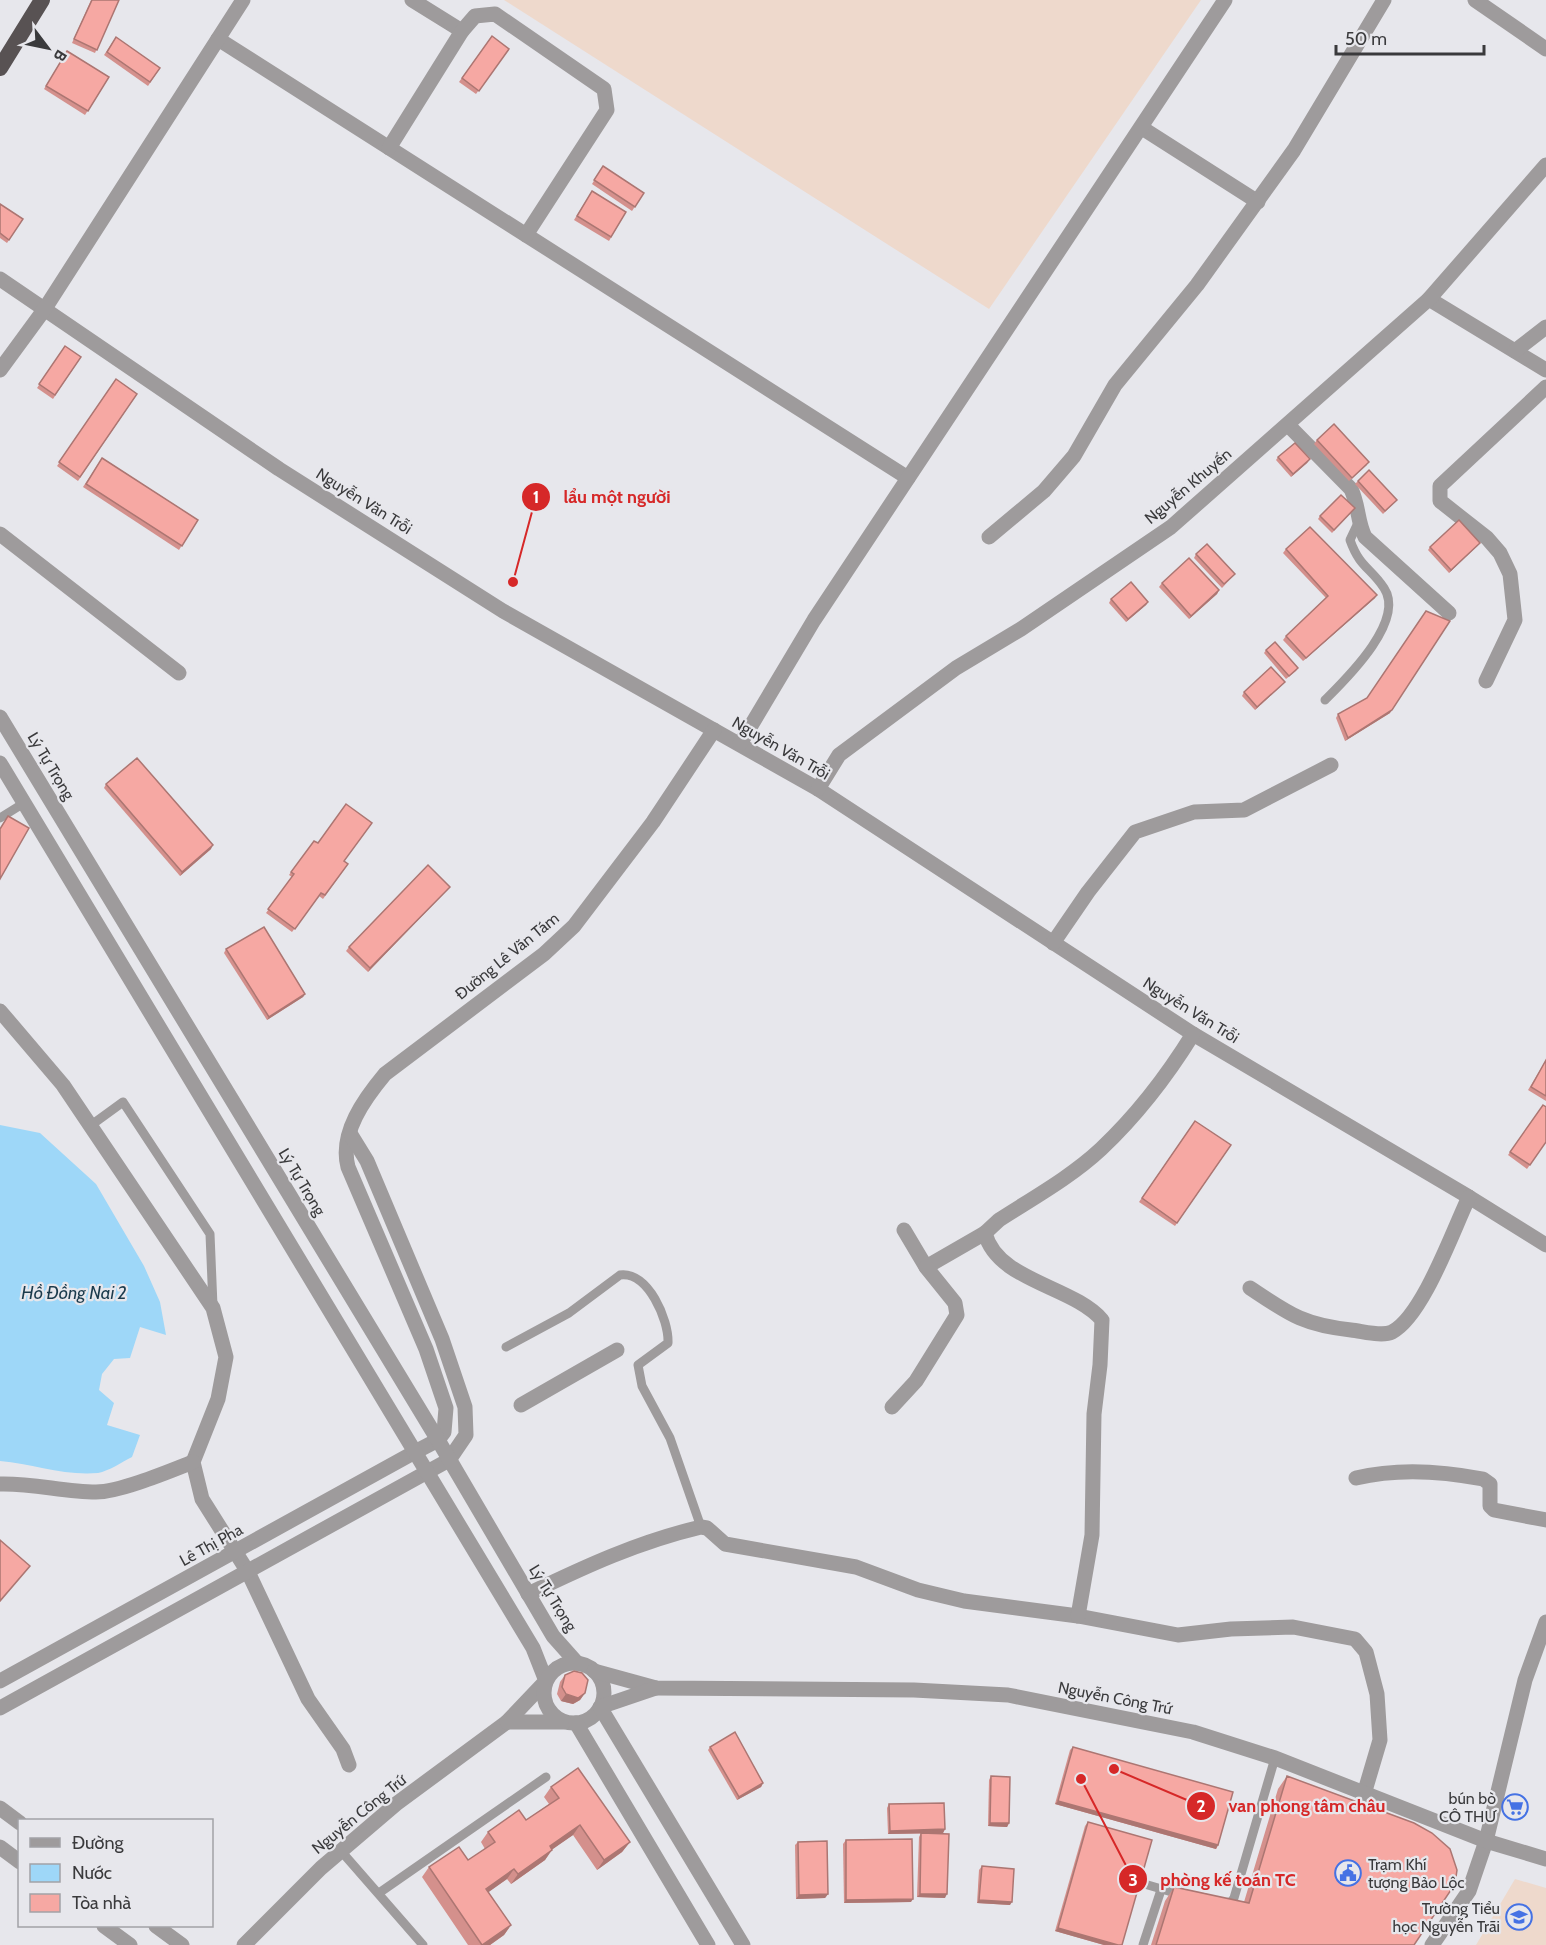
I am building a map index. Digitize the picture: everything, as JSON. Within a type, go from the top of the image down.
[{"type":"highway","points":[[0,68],[42,0]]},
{"type":"street","points":[[0,370],[44,310],[243,0]]},
{"type":"street","points":[[412,0],[462,31]]},
{"type":"street","points":[[740,744],[814,620],[1225,0]]},
{"type":"street","points":[[989,537],[1044,491],[1074,456],[1115,385],[1197,285],[1294,150],[1384,0]]},
{"type":"street","points":[[1475,0],[1546,49]]},
{"type":"street","points":[[389,148],[462,31],[475,16],[495,14],[604,89],[607,110],[526,235]]},
{"type":"street","points":[[218,39],[908,478]]},
{"type":"street","points":[[1142,128],[1258,202]]},
{"type":"street","name":"Nguyễn Khuyến","points":[[818,789],[839,755],[956,668],[1021,629],[1171,527],[1429,299],[1546,165]]},
{"type":"street","name":"Nguyễn Văn Trỗi","points":[[0,279],[279,469],[503,611],[818,789],[1193,1034],[1546,1245]]},
{"type":"street","points":[[1429,299],[1546,370]]},
{"type":"street","points":[[1515,351],[1546,327]]},
{"type":"street","points":[[1486,681],[1515,620],[1510,574],[1500,553],[1487,538],[1440,501],[1440,486],[1546,387]]},
{"type":"street","points":[[1288,425],[1351,489],[1357,503],[1358,523],[1365,537],[1449,613]]},
{"type":"street","points":[[0,534],[179,673]]},
{"type":"street","name":"Lý Tự Trọng","points":[[0,717],[438,1440],[553,1636],[577,1663]]},
{"type":"street","name":"Đường Lê Văn Tám","points":[[438,1440],[447,1423],[446,1408],[426,1349],[345,1157],[354,1118],[366,1097],[385,1074],[544,954],[574,926],[653,822],[714,730]]},
{"type":"street","points":[[0,764],[533,1648],[546,1681]]},
{"type":"street","points":[[1053,943],[1088,892],[1135,832],[1194,812],[1244,810],[1331,765]]},
{"type":"street","points":[[0,1011],[63,1084],[213,1308],[226,1357],[219,1399],[193,1462],[202,1499],[248,1572],[308,1699],[343,1749],[349,1765]]},
{"type":"street","points":[[926,1267],[985,1233],[999,1220],[1099,1150],[1149,1098],[1171,1070],[1193,1034]]},
{"type":"street","points":[[0,1708],[449,1460],[466,1435],[465,1407],[442,1339],[367,1161],[351,1134]]},
{"type":"street","points":[[1250,1288],[1301,1321],[1326,1328],[1390,1333],[1406,1322],[1418,1305],[1469,1197]]},
{"type":"street","points":[[892,1407],[916,1381],[957,1315],[955,1303],[926,1267],[904,1230]]},
{"type":"street","points":[[985,1233],[993,1252],[1012,1268],[1081,1305],[1102,1320],[1100,1365],[1094,1414],[1092,1534],[1078,1616]]},
{"type":"street","points":[[521,1405],[617,1350]]},
{"type":"street","name":"Lê Thị Pha","points":[[0,1681],[438,1440]]},
{"type":"street","points":[[0,1484],[26,1483],[98,1492],[156,1477],[193,1462]]},
{"type":"street","points":[[1356,1478],[1378,1473],[1406,1471],[1483,1479],[1490,1484],[1491,1506],[1494,1510],[1546,1520]]},
{"type":"street","points":[[528,1594],[612,1554],[653,1539],[701,1527],[725,1544],[856,1567],[941,1596],[1078,1616],[1178,1635],[1231,1629],[1293,1627],[1355,1639],[1366,1652],[1377,1694],[1380,1740],[1364,1794]]},
{"type":"street","points":[[1432,1945],[1469,1891],[1486,1841],[1525,1680],[1546,1622]]},
{"type":"street","points":[[507,1722],[571,1723],[586,1721],[600,1707],[603,1688],[594,1671],[577,1663],[558,1667],[546,1681],[543,1691],[549,1711],[571,1723],[708,1945]]},
{"type":"street","name":"Nguyễn Công Trứ","points":[[594,1671],[656,1688],[914,1689],[1008,1695],[1193,1732],[1275,1758],[1486,1841],[1546,1859]]},
{"type":"street","name":"Nguyễn Công Trứ","points":[[244,1945],[341,1851],[396,1804],[507,1722],[546,1681]]},
{"type":"street","name":"Nguyễn Công Trứ","points":[[600,1707],[656,1688]]},
{"type":"street","points":[[600,1707],[743,1945]]},
{"type":"street","points":[[0,1808],[18,1822]]},
{"type":"street","points":[[0,1847],[18,1860]]},
{"type":"street","points":[[105,1927],[130,1945]]},
{"type":"street","points":[[157,1927],[182,1945]]},
{"type":"lane","points":[[1325,699],[1361,663],[1382,629],[1388,608],[1386,590],[1356,559],[1350,540],[1358,523]]},
{"type":"lane","points":[[0,818],[24,803]]},
{"type":"lane","points":[[90,1126],[123,1102],[210,1234],[213,1308]]},
{"type":"lane","points":[[506,1347],[569,1313],[620,1275],[629,1274],[638,1278],[657,1303],[669,1332],[668,1343],[638,1365],[642,1386],[670,1438],[701,1527]]},
{"type":"lane","points":[[1214,1902],[1225,1904],[1234,1898],[1275,1758]]},
{"type":"lane","points":[[379,1893],[546,1777]]},
{"type":"lane","points":[[341,1851],[423,1945]]},
{"type":"lane","points":[[1141,1883],[1193,1897]]},
{"type":"lane","points":[[1143,1945],[1161,1890]]},
{"type":"shaded area","points":[[504,0],[1201,0],[989,309]]},
{"type":"shaded area","name":"Trường Tiểu học Nguyễn Trãi","points":[[1515,1879],[1546,1888],[1546,1945],[1476,1945]]},
{"type":"water","name":"Hồ Đồng Nai 2","points":[[0,1125],[40,1133],[96,1184],[144,1266],[160,1302],[166,1335],[140,1327],[130,1358],[114,1359],[102,1374],[99,1390],[114,1403],[107,1425],[140,1435],[132,1457],[102,1472],[73,1473],[0,1461]]},
{"type":"building","points":[[92,0],[119,0],[97,50],[74,39]]},
{"type":"building","points":[[492,36],[509,49],[479,91],[462,78]]},
{"type":"building","points":[[116,37],[160,68],[150,82],[107,52]]},
{"type":"building","points":[[67,51],[109,77],[88,111],[46,86]]},
{"type":"building","points":[[603,166],[644,193],[635,207],[594,180]]},
{"type":"building","points":[[592,191],[626,212],[611,237],[577,216]]},
{"type":"building","points":[[0,204],[23,219],[9,240],[0,233]]},
{"type":"building","points":[[65,346],[81,357],[55,395],[39,384]]},
{"type":"building","points":[[116,379],[137,394],[80,477],[59,462]]},
{"type":"building","points":[[1334,424],[1369,462],[1352,478],[1317,440]]},
{"type":"building","points":[[1295,443],[1310,459],[1293,474],[1278,457]]},
{"type":"building","points":[[102,458],[198,520],[182,546],[86,484]]},
{"type":"building","points":[[1369,470],[1397,500],[1385,511],[1358,481]]},
{"type":"building","points":[[1341,495],[1355,508],[1334,530],[1320,516]]},
{"type":"building","points":[[1459,520],[1480,543],[1451,570],[1430,547]]},
{"type":"building","points":[[1310,527],[1377,595],[1306,658],[1286,636],[1328,596],[1286,549]]},
{"type":"building","points":[[1207,544],[1235,574],[1224,584],[1196,554]]},
{"type":"building","points":[[1189,558],[1219,590],[1191,616],[1162,583]]},
{"type":"building","points":[[1131,582],[1148,602],[1128,619],[1111,599]]},
{"type":"building","points":[[1426,611],[1450,621],[1392,710],[1348,738],[1338,714],[1367,698]]},
{"type":"building","points":[[1275,642],[1298,668],[1289,676],[1266,650]]},
{"type":"building","points":[[1271,667],[1285,682],[1257,707],[1244,692]]},
{"type":"building","points":[[137,758],[213,845],[182,872],[106,784]]},
{"type":"building","points":[[346,804],[372,823],[344,861],[348,864],[325,895],[321,893],[295,929],[268,909],[294,874],[291,872],[314,841],[318,843]]},
{"type":"building","points":[[8,816],[29,828],[0,879],[0,829]]},
{"type":"building","points":[[428,865],[450,887],[370,968],[349,947]]},
{"type":"building","points":[[264,927],[305,994],[269,1017],[226,949]]},
{"type":"building","points":[[1546,1060],[1546,1096],[1531,1087]]},
{"type":"building","points":[[1543,1105],[1546,1107],[1546,1142],[1530,1165],[1510,1152]]},
{"type":"building","points":[[1195,1121],[1231,1145],[1177,1223],[1142,1198]]},
{"type":"building","points":[[0,1540],[30,1566],[0,1601]]},
{"type":"building","points":[[574,1671],[582,1673],[588,1680],[585,1693],[578,1698],[566,1694],[562,1687],[565,1675]]},
{"type":"building","points":[[735,1732],[763,1783],[739,1797],[710,1747]]},
{"type":"building","points":[[1073,1747],[1233,1792],[1218,1845],[1058,1801]]},
{"type":"building","points":[[578,1768],[630,1842],[604,1860],[580,1825],[550,1846],[552,1850],[518,1874],[514,1869],[486,1889],[511,1925],[482,1945],[429,1867],[459,1847],[468,1860],[495,1842],[488,1832],[519,1810],[526,1820],[559,1798],[551,1787]]},
{"type":"building","points":[[991,1776],[1010,1777],[1009,1823],[990,1823]]},
{"type":"building","name":"Trạm Khí tượng Bảo Lộc","points":[[1287,1776],[1414,1823],[1432,1833],[1450,1849],[1457,1870],[1455,1884],[1414,1945],[1156,1945],[1174,1887],[1249,1903]]},
{"type":"building","points":[[944,1803],[945,1829],[890,1831],[889,1804]]},
{"type":"building","points":[[1088,1822],[1152,1840],[1122,1945],[1058,1928]]},
{"type":"building","points":[[921,1833],[949,1834],[947,1894],[920,1894]]},
{"type":"building","points":[[912,1839],[913,1899],[846,1900],[846,1840]]},
{"type":"building","points":[[827,1841],[828,1894],[799,1895],[798,1842]]},
{"type":"building","points":[[982,1866],[1014,1869],[1012,1902],[979,1900]]},
{"type":"place","name":"lẩu một người","points":[[513,582]]},
{"type":"place","name":"van phong tâm châu","points":[[1114,1769]]},
{"type":"place","name":"phòng kế toán TC","points":[[1081,1779]]},
{"type":"place","name":"bún bò CÔ THƯ","points":[[1515,1807]]},
{"type":"place","name":"Trạm Khí tượng Bảo Lộc","points":[[1348,1873]]},
{"type":"place","name":"Trường Tiểu học Nguyễn Trãi","points":[[1519,1917]]}]
